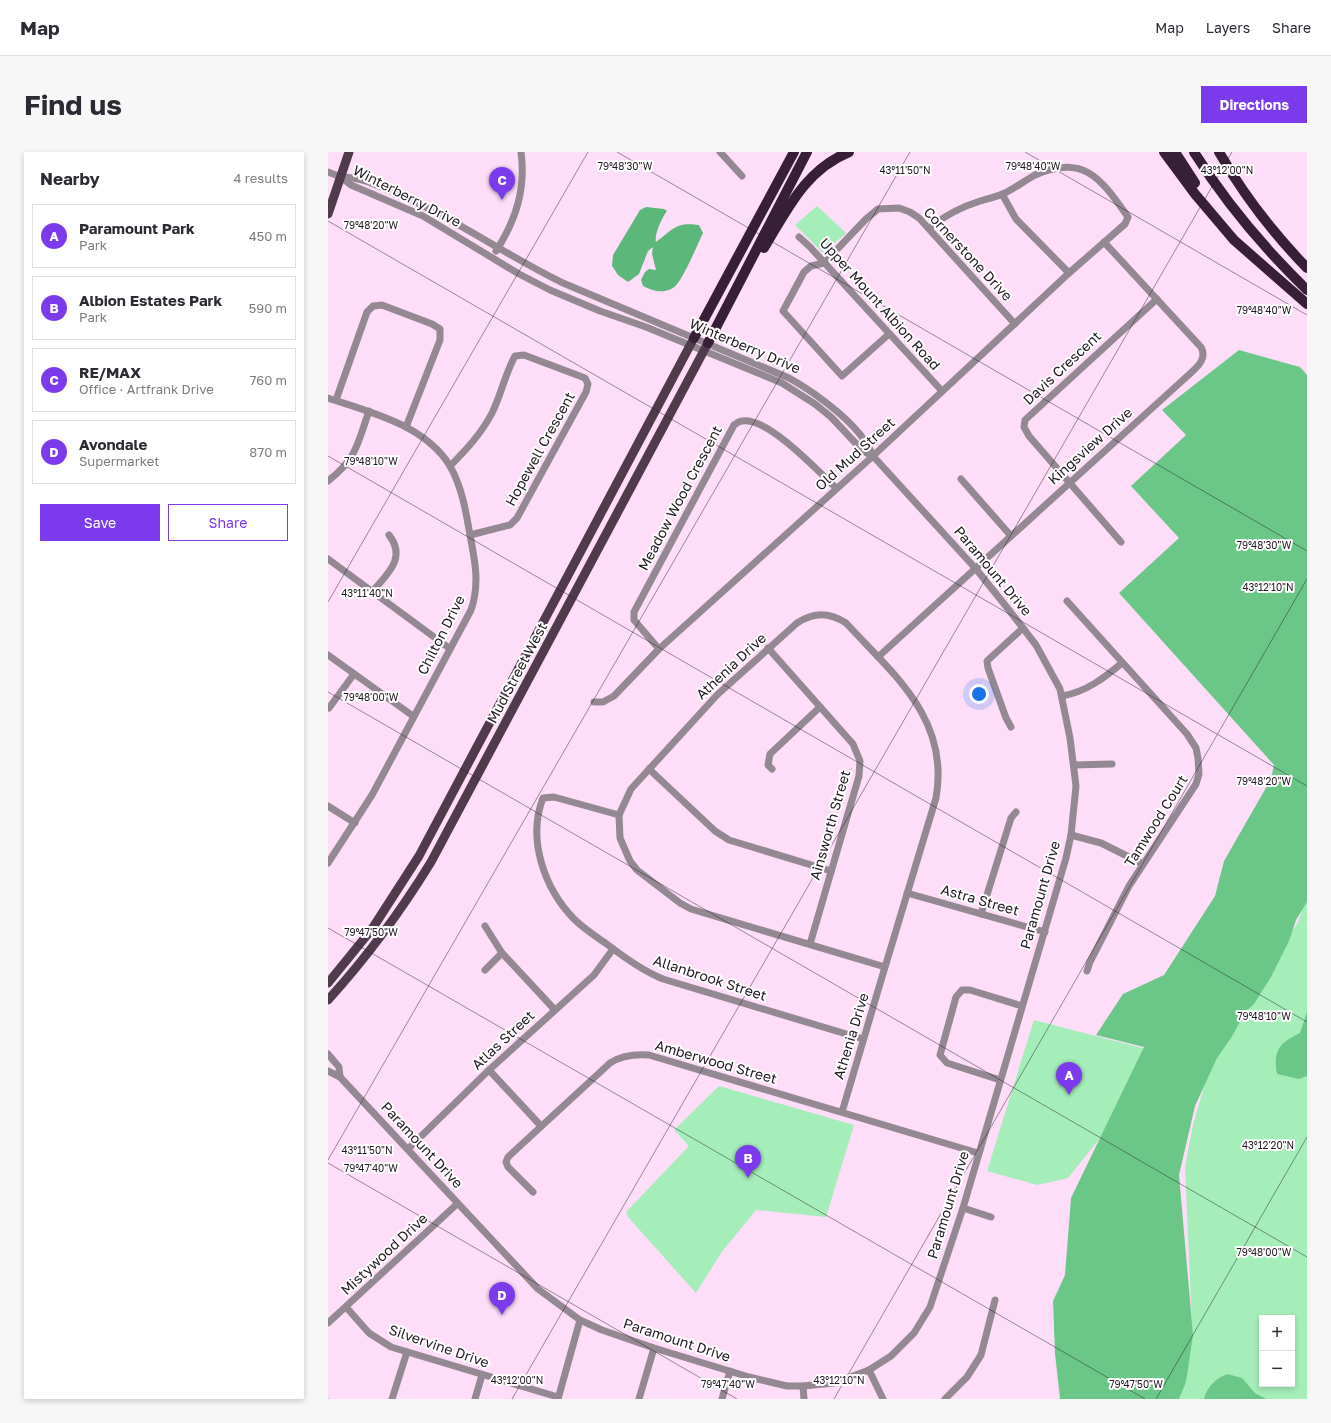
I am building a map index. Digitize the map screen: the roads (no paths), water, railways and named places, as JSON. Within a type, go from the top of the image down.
[{"type":"highway","points":[[692,342],[794,152]]},
{"type":"highway","points":[[706,347],[807,152]]},
{"type":"highway","points":[[730,300],[803,185],[824,165],[849,152]]},
{"type":"highway","points":[[1164,152],[1195,194],[1234,240],[1307,304]]},
{"type":"highway","points":[[1175,152],[1220,222]]},
{"type":"highway","points":[[1194,152],[1214,184],[1244,221],[1277,260],[1307,290]]},
{"type":"highway","points":[[1219,152],[1255,208],[1307,268]]},
{"type":"main road","points":[[328,214],[350,152]]},
{"type":"main road","name":"Mud Street West","points":[[328,983],[372,929],[419,856],[692,342]]},
{"type":"main road","name":"Mud Street West","points":[[328,1000],[358,966],[392,922],[431,862],[706,347]]},
{"type":"street","points":[[492,256],[498,248],[514,216],[521,197],[523,177],[521,152]]},
{"type":"street","points":[[720,152],[742,176]]},
{"type":"street","name":"Old Mud Street","points":[[594,702],[603,702],[614,696],[659,649],[873,456],[1069,273],[1125,224],[1128,217],[1092,175],[1078,167],[1063,167],[1049,170],[1034,176],[1002,194]]},
{"type":"street","name":"Winterberry Drive","points":[[328,172],[341,177],[351,185],[423,216],[492,256],[519,274],[550,290],[771,369],[804,386],[841,416],[869,445],[873,456]]},
{"type":"street","name":"Winterberry Drive","points":[[341,177],[354,177],[405,197],[443,216],[563,284],[692,342]]},
{"type":"street","points":[[929,228],[959,209],[1002,194],[1016,219],[1069,273]]},
{"type":"street","name":"Cornerstone Drive","points":[[824,263],[866,219],[878,210],[899,208],[910,212],[929,228],[1015,324]]},
{"type":"street","name":"Upper Mount Albion Road","points":[[799,236],[942,391]]},
{"type":"street","name":"Kingsview Drive","points":[[878,657],[976,569],[1070,481],[1183,380],[1204,359],[1205,353],[1201,347],[1104,242]]},
{"type":"street","points":[[824,263],[811,266],[804,272],[783,311],[842,376],[889,334]]},
{"type":"street","name":"Davis Crescent","points":[[1070,481],[1029,436],[1024,427],[1025,420],[1157,298]]},
{"type":"street","points":[[336,400],[367,312],[373,306],[382,305],[432,324],[440,329],[440,340],[406,427]]},
{"type":"street","name":"Hopewell Crescent","points":[[450,466],[472,445],[482,430],[492,413],[516,356],[524,355],[585,378],[588,384],[586,392],[518,518],[510,525],[470,535]]},
{"type":"street","name":"Chilton Drive","points":[[328,398],[368,411],[406,427],[424,438],[439,452],[450,466],[461,493],[477,572],[477,588],[471,610],[449,648],[372,795],[328,863]]},
{"type":"street","points":[[328,481],[351,460],[368,411]]},
{"type":"street","name":"Meadow Wood Crescent","points":[[659,649],[634,620],[634,612],[734,425],[742,421],[752,422],[771,431],[795,449],[836,488]]},
{"type":"street","name":"Paramount Drive","points":[[328,1070],[340,1077],[538,1289],[580,1320],[602,1330],[730,1372],[771,1383],[803,1386],[834,1383],[869,1370],[891,1356],[914,1334],[930,1307],[963,1208],[978,1153],[1045,932],[1071,835],[1076,786],[1074,765],[1062,696],[1036,645],[976,569],[873,456]]},
{"type":"street","points":[[961,480],[1011,536]]},
{"type":"street","points":[[1070,481],[1121,542]]},
{"type":"street","points":[[373,592],[394,564],[397,553],[395,543],[389,535]]},
{"type":"street","points":[[328,559],[449,648]]},
{"type":"street","name":"Tamwood Court","points":[[1067,601],[1187,734],[1196,748],[1199,764],[1196,784],[1129,886],[1090,962],[1087,971]]},
{"type":"street","name":"Athenia Drive","points":[[842,1112],[936,798],[938,788],[938,759],[931,732],[922,710],[908,691],[878,657],[846,623],[836,616],[824,614],[806,617],[768,648],[717,695],[631,789],[619,815],[620,838],[630,861],[637,870],[680,903],[691,909],[885,967]]},
{"type":"street","points":[[1011,727],[1006,718],[988,668],[987,661],[1022,628]]},
{"type":"street","name":"Ainsworth Street","points":[[768,648],[853,744],[860,761],[859,776],[810,944]]},
{"type":"street","points":[[328,655],[413,716]]},
{"type":"street","points":[[1062,696],[1080,691],[1100,681],[1122,663]]},
{"type":"street","points":[[329,708],[354,674]]},
{"type":"street","points":[[772,769],[768,765],[770,754],[820,707]]},
{"type":"street","points":[[1074,765],[1112,764]]},
{"type":"street","points":[[649,769],[715,831],[729,840],[831,871]]},
{"type":"street","name":"Allanbrook Street","points":[[619,815],[554,797],[543,798],[540,806],[536,832],[542,868],[550,886],[559,900],[575,919],[613,949],[644,970],[663,979],[863,1039]]},
{"type":"street","points":[[328,806],[355,823]]},
{"type":"street","points":[[981,914],[1011,818],[1016,812]]},
{"type":"street","points":[[1071,835],[1101,843],[1143,864]]},
{"type":"street","name":"Astra Street","points":[[907,893],[1045,932]]},
{"type":"street","points":[[485,926],[502,953],[555,1010]]},
{"type":"street","name":"Atlas Street","points":[[408,1149],[489,1070],[594,975],[613,949]]},
{"type":"street","points":[[485,970],[502,953]]},
{"type":"street","points":[[1000,1080],[943,1062],[940,1055],[940,1050],[953,1005],[959,992],[962,990],[970,990],[1022,1006]]},
{"type":"street","name":"Paramount Drive","points":[[328,1054],[339,1067],[340,1077]]},
{"type":"street","name":"Amberwood Street","points":[[533,1192],[508,1167],[506,1162],[508,1157],[610,1063],[626,1055],[640,1054],[978,1153]]},
{"type":"street","points":[[489,1070],[541,1126]]},
{"type":"street","name":"Mistywood Drive","points":[[328,1323],[457,1204]]},
{"type":"street","points":[[963,1208],[991,1217]]},
{"type":"street","points":[[945,1399],[967,1377],[981,1355],[995,1300]]},
{"type":"street","name":"Silvervine Drive","points":[[346,1307],[369,1332],[382,1342],[407,1352],[558,1398]]},
{"type":"street","points":[[558,1398],[580,1320]]},
{"type":"street","points":[[639,1399],[654,1348]]},
{"type":"street","points":[[392,1399],[407,1352]]},
{"type":"street","points":[[869,1370],[883,1399]]},
{"type":"street","points":[[722,1399],[730,1372]]},
{"type":"street","points":[[475,1399],[482,1375]]},
{"type":"street","points":[[803,1386],[804,1399]]},
{"type":"place","name":"RE/MAX","points":[[502,200]]},
{"type":"place","name":"Paramount Park","points":[[1069,1095]]},
{"type":"place","name":"Albion Estates Park","points":[[748,1178]]},
{"type":"place","name":"Avondale","points":[[502,1315]]}]
